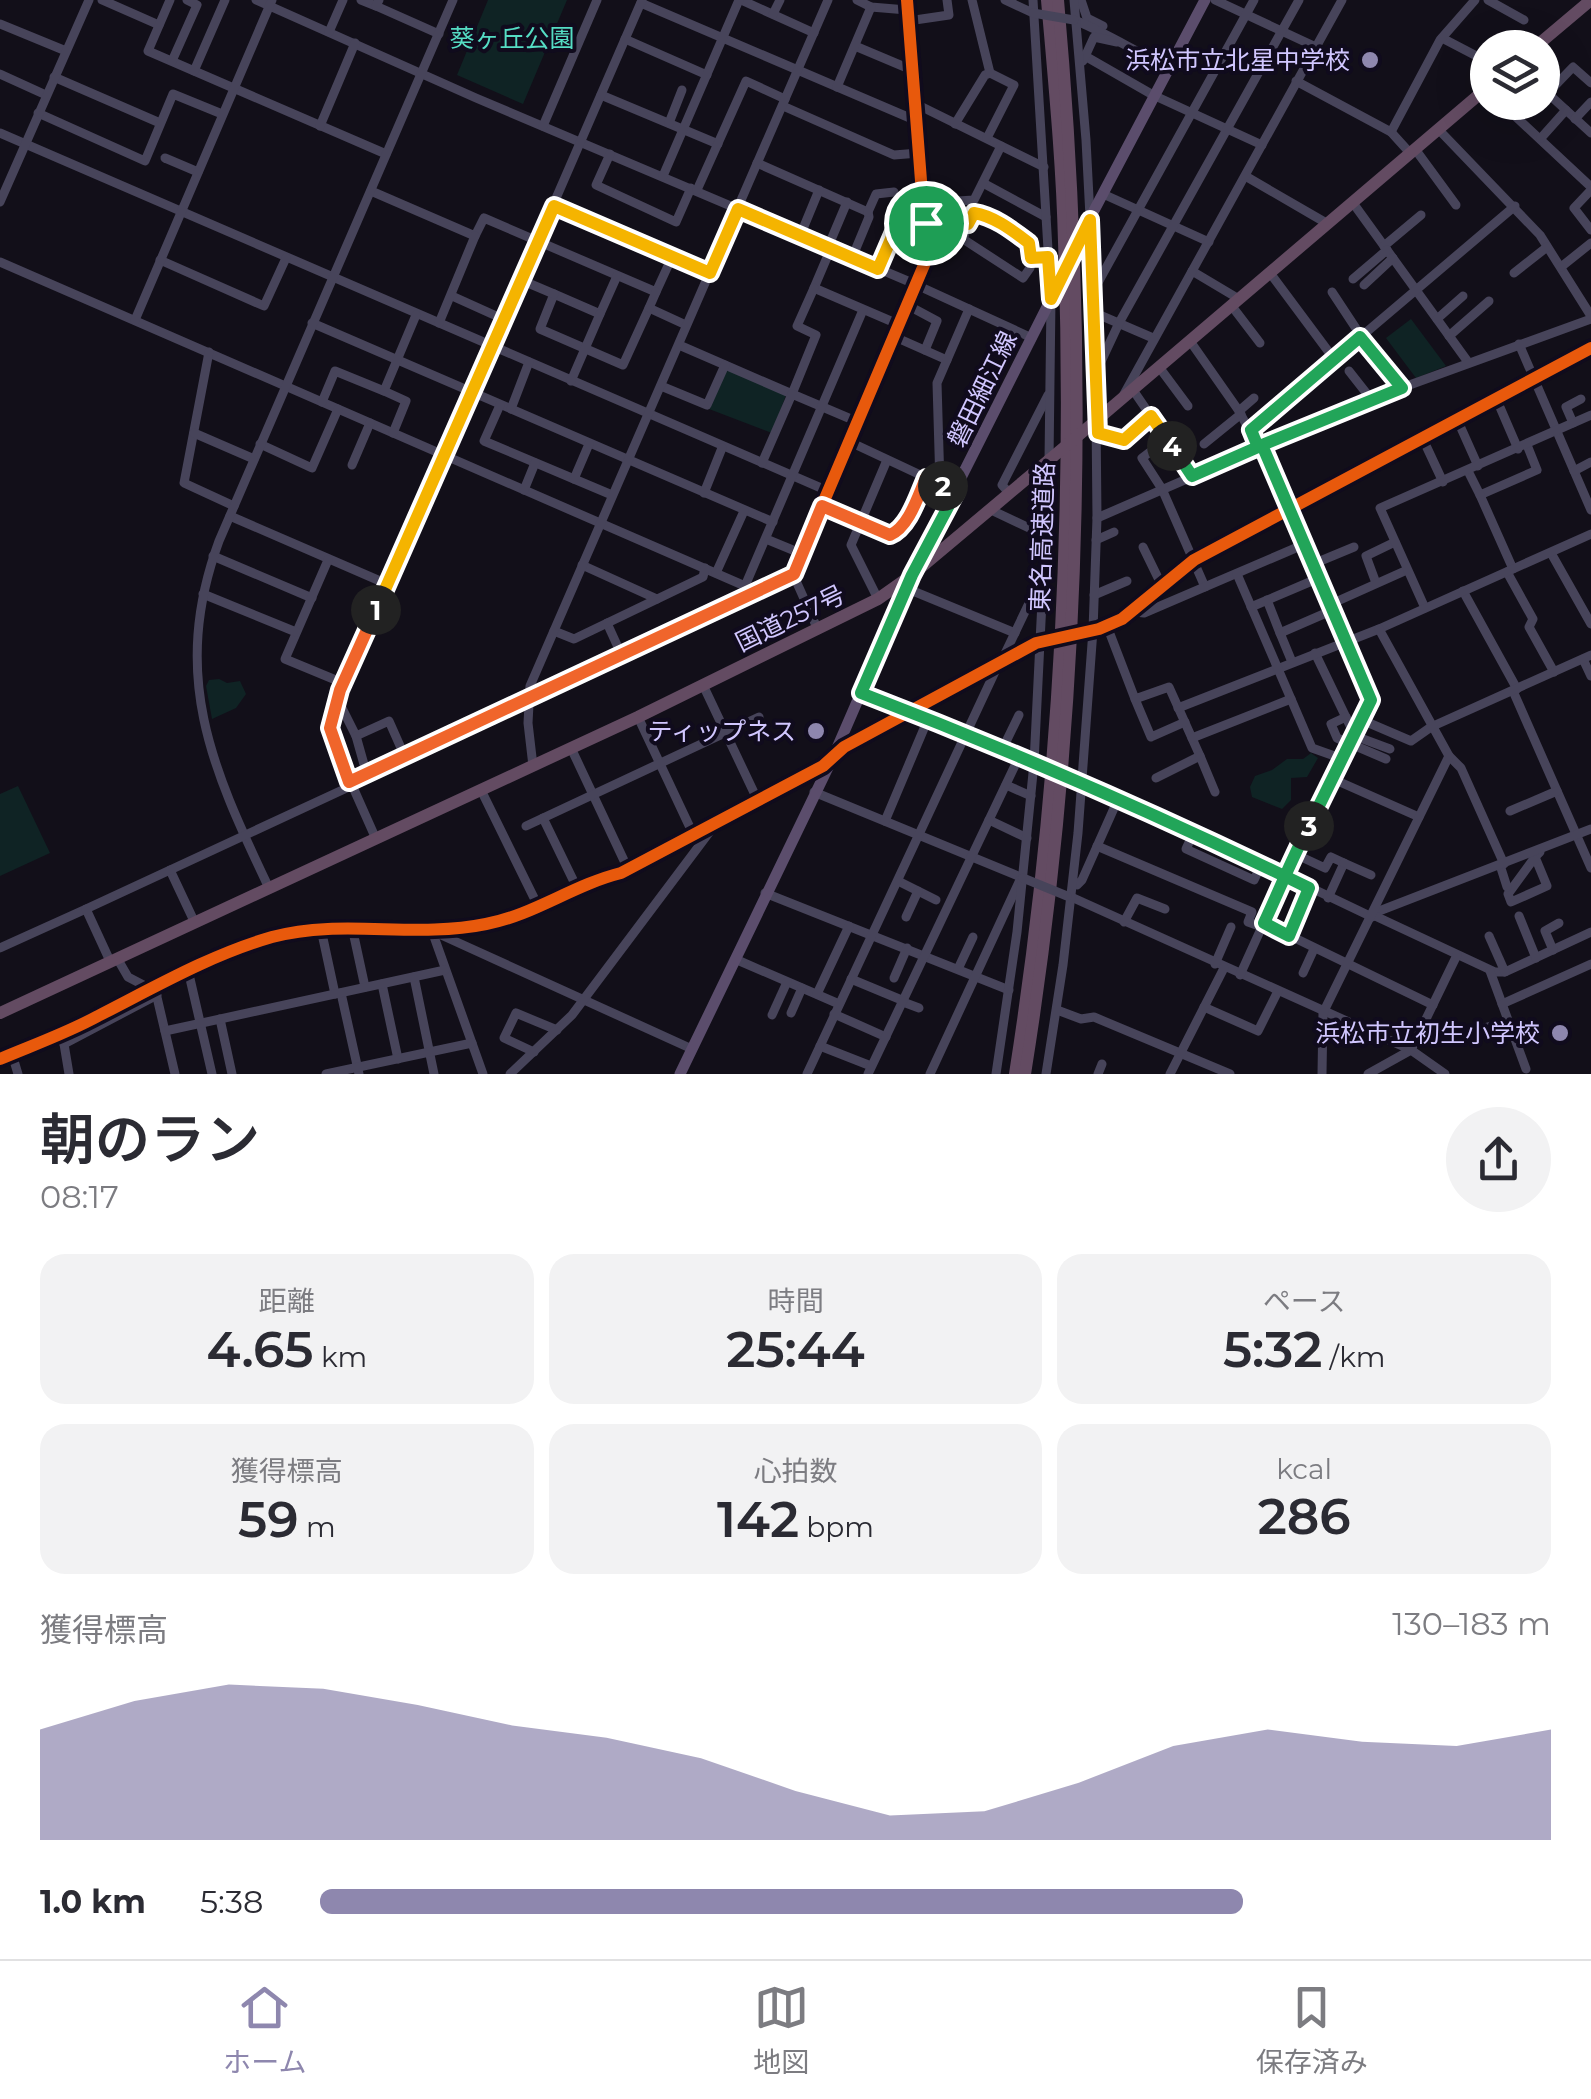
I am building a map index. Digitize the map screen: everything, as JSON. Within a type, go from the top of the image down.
[{"type":"highway","name":"東名高速道路","points":[[1015,1074],[1048,815],[1066,530],[1064,240],[1047,0]]},
{"type":"highway","name":"東名高速道路","points":[[1025,1074],[1058,816],[1076,530],[1075,239],[1058,0]]},
{"type":"highway","points":[[1555,30],[1590,0]]},
{"type":"highway","name":"国道257号","points":[[0,1013],[638,717],[910,582],[950,543],[1050,460],[1098,426],[1128,394],[1470,104]]},
{"type":"main road","name":"磐田細江線","points":[[680,1074],[834,755],[910,582],[1153,95],[1205,0]]},
{"type":"street","points":[[0,202],[88,0]]},
{"type":"street","points":[[102,0],[159,25]]},
{"type":"street","points":[[170,0],[148,51],[386,154]]},
{"type":"street","points":[[172,61],[197,5],[187,0]]},
{"type":"street","points":[[194,71],[225,0]]},
{"type":"street","points":[[256,0],[271,3],[422,73],[918,285],[1032,338]]},
{"type":"street","points":[[329,32],[343,0]]},
{"type":"street","points":[[361,0],[378,3],[439,34]]},
{"type":"street","points":[[543,126],[596,0]]},
{"type":"street","points":[[664,176],[740,0],[814,32]]},
{"type":"street","points":[[774,14],[780,0]]},
{"type":"street","points":[[533,766],[530,686],[828,0]]},
{"type":"street","points":[[857,0],[871,7],[949,15],[946,0]]},
{"type":"street","points":[[972,0],[990,73]]},
{"type":"street","points":[[1005,0],[1033,13],[1076,21],[1110,34]]},
{"type":"street","points":[[996,1074],[1036,763],[1044,641],[1051,299],[1033,0]]},
{"type":"street","points":[[1046,1074],[1073,884],[1093,630],[1096,540],[1097,371],[1076,21],[1078,0]]},
{"type":"street","points":[[1078,0],[1087,18],[1101,24],[1119,42]]},
{"type":"street","points":[[1216,0],[1316,47]]},
{"type":"street","points":[[1093,290],[1254,0]]},
{"type":"street","points":[[1097,371],[1119,323],[1299,0]]},
{"type":"street","points":[[1192,476],[1151,416],[1128,394],[1153,338],[1247,177],[1342,0]]},
{"type":"street","points":[[1390,132],[1442,38],[1475,0]]},
{"type":"street","points":[[1488,0],[1524,20]]},
{"type":"street","points":[[268,886],[218,778],[200,713],[196,663],[203,594],[213,556],[439,34],[449,1]]},
{"type":"street","points":[[376,839],[330,728],[338,700],[641,2],[917,121]]},
{"type":"street","points":[[135,320],[271,3]]},
{"type":"street","points":[[837,87],[871,7]]},
{"type":"street","points":[[818,630],[794,574],[928,258],[908,10]]},
{"type":"street","points":[[0,24],[66,51]]},
{"type":"street","points":[[1080,67],[1094,37],[1119,42],[1168,66]]},
{"type":"street","points":[[1442,38],[1470,53]]},
{"type":"street","points":[[625,39],[707,74]]},
{"type":"street","points":[[320,126],[355,43]]},
{"type":"street","points":[[854,46],[912,70]]},
{"type":"street","points":[[1085,56],[1153,95],[1262,146]]},
{"type":"street","points":[[1560,78],[1573,67],[1591,84]]},
{"type":"street","points":[[955,124],[985,74],[990,73],[1014,85],[986,138]]},
{"type":"street","points":[[0,74],[46,95]]},
{"type":"street","points":[[54,77],[160,123]]},
{"type":"street","points":[[610,154],[596,185],[676,222],[746,81],[894,155],[919,153]]},
{"type":"street","points":[[1296,82],[1390,132],[1456,205]]},
{"type":"street","points":[[669,123],[682,90]]},
{"type":"street","points":[[38,114],[145,161],[173,94],[222,114]]},
{"type":"street","points":[[601,95],[718,144]]},
{"type":"street","points":[[916,104],[1044,166]]},
{"type":"street","points":[[1560,105],[1591,134]]},
{"type":"street","points":[[1575,119],[1589,106]]},
{"type":"street","points":[[1540,138],[1566,110]]},
{"type":"street","points":[[1520,120],[1591,189],[1574,208],[1591,230]]},
{"type":"street","points":[[1096,518],[1371,400],[1591,317],[1548,247],[1515,206],[1439,130]]},
{"type":"street","points":[[0,133],[828,491]]},
{"type":"street","points":[[924,204],[974,200],[1000,146]]},
{"type":"street","points":[[165,158],[198,172]]},
{"type":"street","points":[[757,163],[868,212]]},
{"type":"street","points":[[1247,177],[1328,224]]},
{"type":"street","points":[[983,182],[1046,217]]},
{"type":"street","points":[[371,190],[476,236]]},
{"type":"street","points":[[800,236],[819,190]]},
{"type":"street","points":[[852,258],[876,194],[894,192]]},
{"type":"street","points":[[1103,194],[1209,242]]},
{"type":"street","points":[[762,463],[816,335],[797,326],[848,202]]},
{"type":"street","points":[[1353,203],[1468,362]]},
{"type":"street","points":[[554,206],[710,273]]},
{"type":"street","points":[[1251,430],[1515,206]]},
{"type":"street","points":[[974,213],[992,218],[1029,243],[1031,258],[1026,276],[1023,278],[963,239],[974,213]]},
{"type":"street","points":[[1364,284],[1422,215]]},
{"type":"street","points":[[439,324],[484,218],[656,292]]},
{"type":"street","points":[[878,269],[894,232],[968,224]]},
{"type":"street","points":[[1561,268],[1591,242]]},
{"type":"street","points":[[1514,274],[1548,247]]},
{"type":"street","points":[[1353,279],[1363,264],[1388,251]]},
{"type":"street","points":[[554,294],[540,329],[624,365],[672,257]]},
{"type":"street","points":[[1031,258],[1048,257]]},
{"type":"street","points":[[160,260],[264,306],[286,258]]},
{"type":"street","points":[[0,262],[757,591]]},
{"type":"street","points":[[1192,271],[1235,302],[1260,343]]},
{"type":"street","points":[[1270,273],[1334,359]]},
{"type":"street","points":[[571,381],[617,276]]},
{"type":"street","points":[[1026,276],[1035,286]]},
{"type":"street","points":[[520,280],[600,314]]},
{"type":"street","points":[[814,288],[900,326]]},
{"type":"street","points":[[1332,292],[1360,337],[1402,388]]},
{"type":"street","points":[[452,296],[504,319]]},
{"type":"street","points":[[1437,319],[1463,296]]},
{"type":"street","points":[[1449,336],[1489,301]]},
{"type":"street","points":[[909,306],[937,321],[925,350]]},
{"type":"street","points":[[649,308],[686,325]]},
{"type":"street","points":[[940,485],[937,382],[969,309]]},
{"type":"street","points":[[745,586],[863,310]]},
{"type":"street","points":[[1095,313],[1153,338]]},
{"type":"street","points":[[384,391],[416,315]]},
{"type":"street","points":[[312,323],[772,522]]},
{"type":"street","points":[[896,336],[947,360]]},
{"type":"street","points":[[1190,341],[1260,446],[1371,700],[1240,975]]},
{"type":"street","points":[[1519,344],[1591,510]]},
{"type":"street","points":[[679,345],[858,422]]},
{"type":"street","points":[[0,1059],[61,1039],[153,989],[277,936],[353,931],[432,932],[487,924],[538,908],[628,869],[823,766],[834,755],[908,711],[1000,662],[1044,641],[1106,626],[1135,612],[1194,560],[1591,348]]},
{"type":"street","points":[[209,352],[184,483],[328,560],[387,584]]},
{"type":"street","points":[[528,362],[484,441],[612,495]]},
{"type":"street","points":[[661,386],[707,405],[725,365]]},
{"type":"street","points":[[1160,367],[1188,406]]},
{"type":"street","points":[[1349,370],[1371,400]]},
{"type":"street","points":[[322,402],[335,371],[384,391],[406,401],[392,433]]},
{"type":"street","points":[[1010,494],[1002,485],[1050,391]]},
{"type":"street","points":[[1204,444],[1254,398]]},
{"type":"street","points":[[1496,398],[1542,483]]},
{"type":"street","points":[[1573,423],[1566,406],[1581,399]]},
{"type":"street","points":[[260,444],[312,468],[338,409]]},
{"type":"street","points":[[1425,608],[1380,508],[1591,415]]},
{"type":"street","points":[[1098,426],[1124,440],[1151,416]]},
{"type":"street","points":[[1457,419],[1480,495],[1532,619],[1529,627],[1554,672]]},
{"type":"street","points":[[352,465],[370,423]]},
{"type":"street","points":[[194,433],[254,459]]},
{"type":"street","points":[[1422,437],[1442,482]]},
{"type":"street","points":[[1167,439],[1142,458],[1162,489],[1205,587]]},
{"type":"street","points":[[850,442],[956,492]]},
{"type":"street","points":[[574,479],[589,444]]},
{"type":"street","points":[[704,492],[722,448]]},
{"type":"street","points":[[888,460],[850,545],[881,597],[892,597],[899,606]]},
{"type":"street","points":[[1574,470],[1591,462]]},
{"type":"street","points":[[524,490],[535,463]]},
{"type":"street","points":[[1480,495],[1537,470]]},
{"type":"street","points":[[822,506],[888,535],[897,534],[926,478]]},
{"type":"street","points":[[990,510],[1046,536]]},
{"type":"street","points":[[716,573],[744,511]]},
{"type":"street","points":[[937,528],[937,538],[950,543]]},
{"type":"street","points":[[1096,540],[1114,532]]},
{"type":"street","points":[[1178,708],[1378,630],[1591,534]]},
{"type":"street","points":[[766,539],[800,554]]},
{"type":"street","points":[[1376,584],[1366,556],[1394,542]]},
{"type":"street","points":[[1135,612],[1144,613],[1305,544]]},
{"type":"street","points":[[1143,547],[1162,586]]},
{"type":"street","points":[[1314,564],[1354,547]]},
{"type":"street","points":[[1551,553],[1591,624]]},
{"type":"street","points":[[213,556],[312,598]]},
{"type":"street","points":[[328,560],[285,658],[344,683]]},
{"type":"street","points":[[582,565],[657,599]]},
{"type":"street","points":[[554,631],[574,639],[703,578],[705,568]]},
{"type":"street","points":[[807,1074],[1045,569]]},
{"type":"street","points":[[1280,633],[1407,570]]},
{"type":"street","points":[[0,948],[794,574]]},
{"type":"street","points":[[1237,574],[1312,748],[1342,760]]},
{"type":"street","points":[[1252,607],[1319,578]]},
{"type":"street","points":[[1094,595],[1127,581]]},
{"type":"street","points":[[910,582],[1014,632]]},
{"type":"street","points":[[1463,591],[1515,690],[1591,868]]},
{"type":"street","points":[[203,594],[296,632]]},
{"type":"street","points":[[1266,600],[1292,662]]},
{"type":"street","points":[[607,623],[622,656]]},
{"type":"street","points":[[1106,626],[1151,737],[1184,722]]},
{"type":"street","points":[[1378,630],[1432,728],[1461,768],[1502,865],[1507,887]]},
{"type":"street","points":[[1314,654],[1353,740]]},
{"type":"street","points":[[1362,720],[1411,741],[1587,657],[1591,676]]},
{"type":"street","points":[[703,686],[758,801]]},
{"type":"street","points":[[1135,699],[1169,688],[1215,792]]},
{"type":"street","points":[[861,693],[1119,797],[1490,971],[1505,972],[1591,932]]},
{"type":"street","points":[[1192,738],[1291,698]]},
{"type":"street","points":[[338,700],[356,736],[367,775]]},
{"type":"street","points":[[1002,750],[1020,715]]},
{"type":"street","points":[[638,717],[694,836]]},
{"type":"street","points":[[526,826],[759,717]]},
{"type":"street","points":[[1346,718],[1330,724],[1337,738],[1388,754]]},
{"type":"street","points":[[884,821],[928,720]]},
{"type":"street","points":[[356,736],[388,721],[405,757]]},
{"type":"street","points":[[571,748],[628,869]]},
{"type":"street","points":[[1156,778],[1200,756]]},
{"type":"street","points":[[1322,1074],[1323,1012],[1449,756]]},
{"type":"street","points":[[820,1046],[869,1072],[1018,757]]},
{"type":"street","points":[[1333,779],[1419,816]]},
{"type":"street","points":[[1006,785],[1031,796]]},
{"type":"street","points":[[482,790],[538,908]]},
{"type":"street","points":[[1510,811],[1557,791]]},
{"type":"street","points":[[814,792],[1069,896],[1413,1052],[1445,1074]]},
{"type":"street","points":[[1073,884],[1077,886],[1082,880],[1119,797]]},
{"type":"street","points":[[543,818],[577,888]]},
{"type":"street","points":[[988,820],[1027,838]]},
{"type":"street","points":[[510,1074],[558,1030],[716,824]]},
{"type":"street","points":[[1373,915],[1538,854],[1591,829]]},
{"type":"street","points":[[1194,832],[1186,849],[1254,880],[1261,865]]},
{"type":"street","points":[[1097,846],[1252,912],[1248,922],[1289,936],[1433,1005]]},
{"type":"street","points":[[1295,854],[1324,868],[1331,856],[1371,875]]},
{"type":"street","points":[[1538,854],[1547,886],[1511,902],[1508,894],[1538,854]]},
{"type":"street","points":[[1328,898],[1344,863]]},
{"type":"street","points":[[170,870],[194,921]]},
{"type":"street","points":[[930,1074],[1022,878]]},
{"type":"street","points":[[898,881],[936,900]]},
{"type":"street","points":[[1289,936],[1309,888]]},
{"type":"street","points":[[906,916],[918,891]]},
{"type":"street","points":[[766,893],[1009,990]]},
{"type":"street","points":[[1124,922],[1136,898],[1165,909]]},
{"type":"street","points":[[86,909],[113,959],[128,977],[153,989],[175,1074]]},
{"type":"street","points":[[1518,916],[1536,958]]},
{"type":"street","points":[[1553,950],[1546,930],[1559,923]]},
{"type":"street","points":[[817,994],[848,926]]},
{"type":"street","points":[[1170,1074],[1204,1007],[1231,926]]},
{"type":"street","points":[[353,931],[365,987]]},
{"type":"street","points":[[322,932],[358,1071]]},
{"type":"street","points":[[432,932],[692,1049]]},
{"type":"street","points":[[432,932],[484,1074]]},
{"type":"street","points":[[1489,936],[1505,972]]},
{"type":"street","points":[[958,969],[973,937]]},
{"type":"street","points":[[892,974],[907,948]]},
{"type":"street","points":[[1303,973],[1314,949]]},
{"type":"street","points":[[1368,1074],[1413,1052],[1457,955]]},
{"type":"street","points":[[735,959],[817,994],[886,1037]]},
{"type":"street","points":[[1502,1004],[1591,964]]},
{"type":"street","points":[[165,1031],[446,970]]},
{"type":"street","points":[[1490,971],[1526,1069]]},
{"type":"street","points":[[189,973],[212,1074]]},
{"type":"street","points":[[414,977],[434,1074]]},
{"type":"street","points":[[851,980],[919,1008]]},
{"type":"street","points":[[772,1015],[787,982]]},
{"type":"street","points":[[382,984],[398,1058]]},
{"type":"street","points":[[790,1013],[802,988]]},
{"type":"street","points":[[1204,1007],[1258,1031],[1278,991]]},
{"type":"street","points":[[1057,1010],[1082,1019],[1094,1017],[1182,1052],[1215,1071],[1230,1074]]},
{"type":"street","points":[[534,1052],[504,1038],[516,1013],[558,1030]]},
{"type":"street","points":[[220,1019],[232,1074]]},
{"type":"street","points":[[1474,1031],[1508,1021]]},
{"type":"street","points":[[61,1039],[69,1074]]},
{"type":"street","points":[[326,1074],[358,1071],[398,1058],[472,1044]]},
{"type":"street","points":[[1413,1052],[1427,1074]]},
{"type":"street","points":[[12,1054],[18,1074]]},
{"type":"green space","name":"葵ヶ丘公園","points":[[488,0],[567,0],[523,104],[457,75]]},
{"type":"green space","points":[[1411,319],[1446,366],[1416,378],[1386,338]]},
{"type":"green space","points":[[730,370],[786,395],[772,433],[709,409],[725,372]]},
{"type":"green space","points":[[209,680],[227,683],[240,681],[246,694],[236,708],[212,719],[206,686]]},
{"type":"green space","points":[[1311,753],[1318,758],[1307,777],[1291,778],[1291,800],[1282,809],[1252,797],[1250,787],[1255,776],[1287,759],[1303,759]]},
{"type":"green space","points":[[18,786],[50,853],[0,876],[0,794]]},
{"type":"waterway","points":[[329,933],[428,938]]},
{"type":"waterway","points":[[300,936],[316,934]]},
{"type":"waterway","points":[[169,985],[184,977]]},
{"type":"cycle path","points":[[349,782],[793,574],[927,258],[907,0]]},
{"type":"cycle path","points":[[0,1059],[74,1028],[205,962],[272,937],[325,929],[432,930],[486,924],[521,914],[621,873],[823,766],[844,747],[1036,643],[1099,629],[1122,619],[1194,560],[1591,348]]},
{"type":"place","name":"浜松市立北星中学校","points":[[1370,60]]},
{"type":"place","name":"ティップネス","points":[[816,731]]},
{"type":"place","name":"浜松市立初生小学校","points":[[1560,1033]]},
{"type":"route","points":[[926,223],[926,231],[894,232],[878,269],[738,209],[710,273],[554,206],[340,690],[330,728],[349,782],[794,574],[822,506],[888,535],[897,534],[926,478],[956,492],[912,575],[861,693],[1142,807],[1261,865],[1286,877],[1309,888],[1289,936],[1264,923],[1286,877],[1295,854],[1371,700],[1262,445],[1258,447],[1251,430],[1360,337],[1402,388],[1262,445],[1258,447],[1192,476],[1151,416],[1124,440],[1098,433],[1090,220],[1051,299],[1048,257],[1031,258],[1032,246],[992,218],[974,213],[968,224],[926,223]]}]
